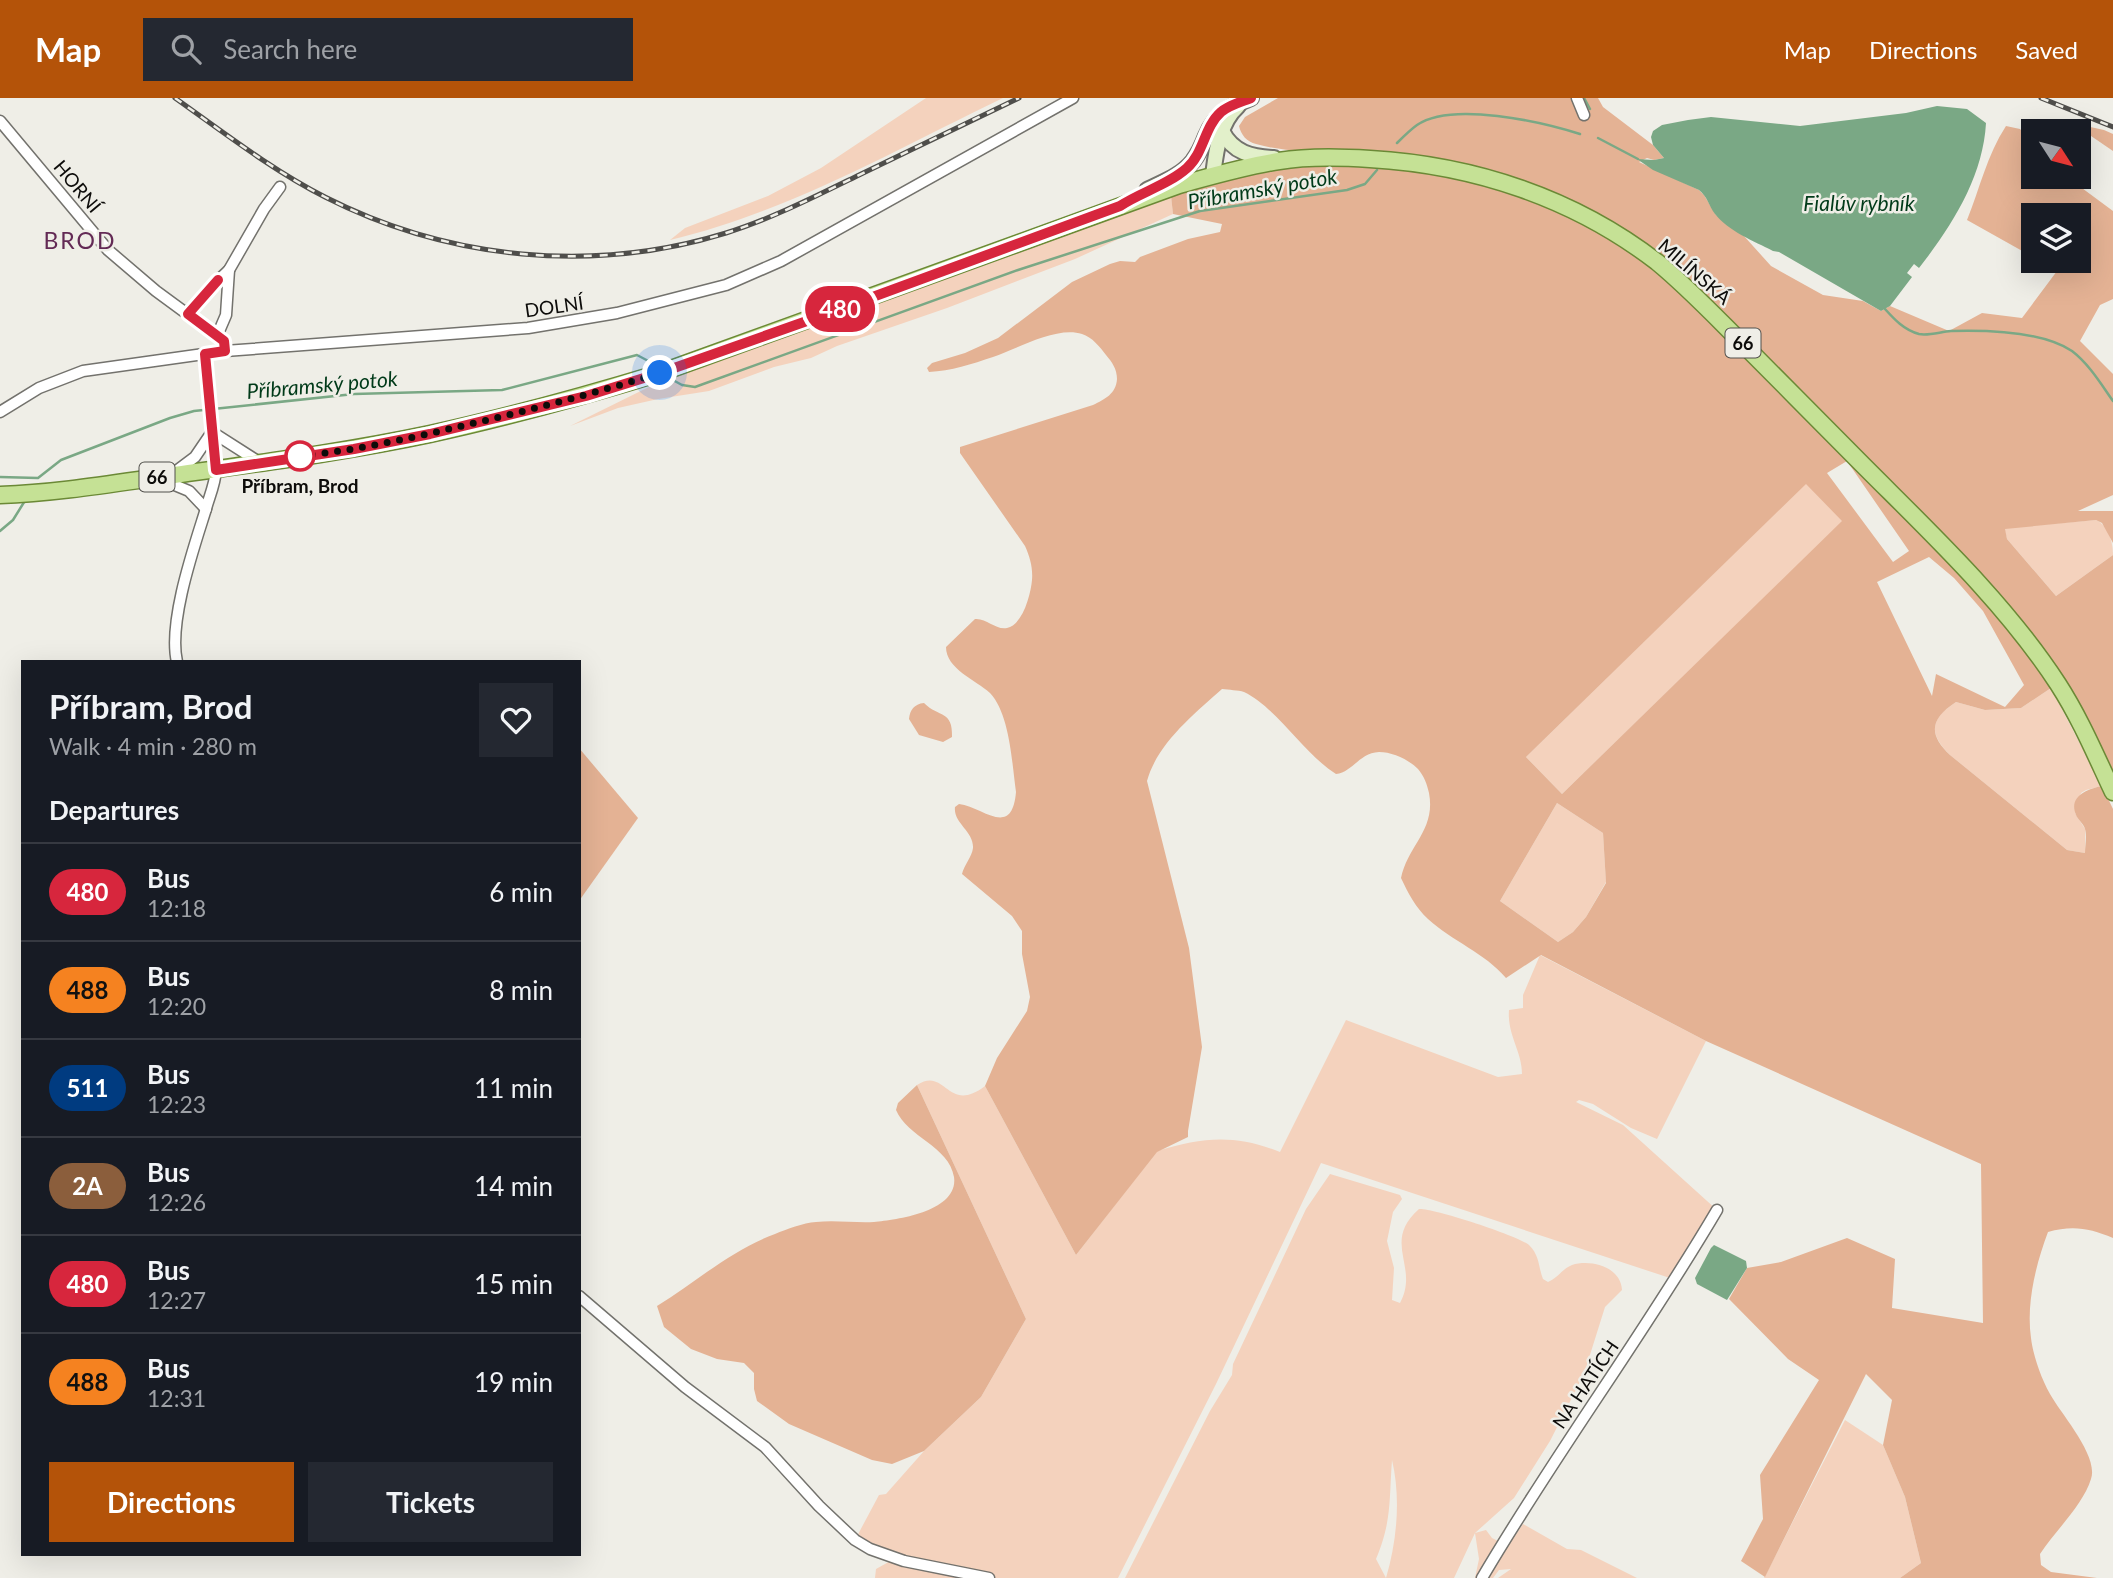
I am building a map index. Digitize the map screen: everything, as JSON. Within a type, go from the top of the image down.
[{"type":"main road","name":"MILÍNSKÁ","points":[[1213,175],[1279,161],[1333,157],[1432,165],[1495,180],[1563,205],[1622,238],[1657,263],[1700,301],[1934,537],[2020,632],[2058,684],[2113,792]]},
{"type":"main road","name":"66","points":[[8,495],[216,470],[354,449],[430,434],[598,392],[660,373],[1120,206],[1213,175]]},
{"type":"street","name":"DOLNÍ","points":[[0,412],[39,388],[83,371],[225,351],[528,328],[618,313],[726,285],[781,261],[1073,98]]},
{"type":"street","points":[[1577,98],[1584,115]]},
{"type":"street","points":[[1213,175],[1222,131],[1231,113],[1249,99]]},
{"type":"street","points":[[1120,206],[1186,168],[1197,155],[1213,121],[1222,111],[1249,99]]},
{"type":"street","name":"HORNÍ","points":[[0,121],[108,250],[156,291],[224,341],[225,351]]},
{"type":"street","points":[[1222,131],[1235,148],[1249,155],[1300,159]]},
{"type":"street","points":[[1206,138],[1204,150],[1213,175]]},
{"type":"street","points":[[188,314],[229,270],[264,209],[280,187]]},
{"type":"street","points":[[217,336],[226,315],[229,270]]},
{"type":"street","points":[[177,660],[176,629],[181,601],[215,482],[205,354]]},
{"type":"street","points":[[212,432],[260,462]]},
{"type":"street","points":[[206,509],[189,491],[164,476],[195,457],[212,432]]},
{"type":"street","name":"NA HATÍCH","points":[[1482,1578],[1515,1521],[1676,1280],[1717,1210]]},
{"type":"street","points":[[581,1298],[685,1387],[765,1447],[855,1540],[897,1560],[989,1578]]},
{"type":"shaded area","points":[[926,98],[1003,98],[799,196],[714,228],[670,240],[685,228],[768,196],[821,168]]},
{"type":"shaded area","points":[[1278,98],[1598,98],[1603,107],[1653,145],[1664,158],[1647,158],[1639,162],[1699,190],[1716,215],[1744,236],[1771,266],[1823,295],[1863,301],[1881,311],[1890,306],[1949,331],[1982,313],[2022,318],[2056,273],[2091,273],[2091,203],[2021,203],[2021,250],[1967,220],[1999,137],[2006,126],[2020,129],[2021,189],[2083,189],[2113,211],[2113,299],[2100,305],[2080,341],[2113,374],[2113,495],[2078,511],[2113,511],[2113,543],[2102,523],[2096,520],[2005,529],[2007,539],[2056,596],[2113,555],[2113,775],[1981,577],[1597,214],[1526,182],[1450,161],[1399,154],[1309,152],[1256,144],[1247,140],[1239,126],[1245,117]]},
{"type":"shaded area","points":[[2091,127],[2113,134],[2113,151],[2091,136]]},
{"type":"shaded area","points":[[1357,166],[1440,175],[1513,193],[1560,211],[1596,230],[1630,253],[1694,305],[1915,527],[2019,643],[2051,688],[2021,708],[1985,710],[1956,702],[1941,715],[1935,733],[1950,755],[2067,850],[2085,853],[2085,829],[2074,808],[2081,794],[2102,786],[2113,809],[2113,1238],[2081,1229],[2048,1232],[2036,1270],[2030,1311],[2032,1345],[2041,1374],[2050,1394],[2078,1435],[2090,1459],[2092,1470],[2082,1498],[2040,1554],[2041,1565],[2051,1572],[2097,1578],[1900,1578],[1921,1563],[1905,1497],[1883,1445],[1892,1400],[1866,1374],[1765,1577],[1741,1561],[1763,1519],[1760,1475],[1819,1380],[1788,1359],[1729,1299],[1747,1268],[1781,1262],[1847,1238],[1895,1259],[1892,1308],[1983,1323],[1981,1164],[1706,1041],[1541,955],[1506,978],[1488,961],[1428,919],[1416,905],[1401,878],[1404,866],[1425,827],[1430,806],[1422,774],[1414,765],[1400,757],[1384,752],[1372,753],[1342,773],[1336,774],[1256,699],[1244,692],[1222,689],[1178,730],[1159,755],[1147,781],[1189,948],[1202,1047],[1188,1137],[1157,1152],[1076,1255],[985,1086],[997,1058],[1027,1011],[1030,997],[1022,954],[1022,931],[1012,916],[962,874],[973,848],[970,837],[957,818],[955,807],[959,804],[995,817],[1003,817],[1009,814],[1016,792],[1009,740],[997,702],[990,693],[956,668],[947,655],[946,647],[975,619],[1003,628],[1013,626],[1022,615],[1028,600],[1032,571],[1025,546],[960,453],[960,447],[1093,405],[1112,392],[1117,375],[1112,363],[1096,343],[1086,335],[1072,332],[1049,336],[961,367],[929,372],[927,368],[932,363],[965,353],[998,338],[1072,282],[1110,264],[1120,261],[1135,262],[1140,257],[1188,239],[1220,232],[1222,224],[1173,214],[1171,196],[1234,178],[1283,169]],"holes":[[[1847,461],[1909,551],[1893,562],[1827,473]],[[1806,484],[1842,521],[1562,794],[1526,757]],[[1929,557],[1954,578],[1983,611],[2024,685],[2005,707],[1936,674],[1932,696],[1877,582]],[[1557,803],[1603,833],[1606,883],[1586,917],[1573,932],[1558,942],[1500,901]]]},
{"type":"shaded area","points":[[1171,196],[1173,214],[1075,259],[947,308],[837,346],[811,358],[774,367],[709,391],[618,408],[570,426],[663,380]]},
{"type":"shaded area","points":[[1806,483],[1843,521],[1562,794],[1526,757]]},
{"type":"shaded area","points":[[2096,520],[2109,534],[2113,555],[2056,596],[2007,539],[2004,528]]},
{"type":"shaded area","points":[[2051,688],[2102,786],[2081,793],[2075,813],[2085,829],[2085,853],[2067,850],[1950,755],[1935,733],[1941,714],[1956,702],[1985,710],[2021,708]]},
{"type":"shaded area","points":[[924,703],[948,718],[952,737],[943,742],[919,735],[909,719],[913,708]]},
{"type":"shaded area","points":[[581,750],[638,818],[581,898]]},
{"type":"shaded area","points":[[1557,803],[1603,833],[1606,882],[1586,917],[1573,932],[1558,942],[1500,901]]},
{"type":"shaded area","points":[[1540,955],[1706,1041],[1657,1139],[1631,1128],[1593,1104],[1579,1100],[1576,1102],[1623,1125],[1717,1210],[1676,1280],[1321,1163],[1216,1384],[1118,1578],[875,1578],[876,1569],[894,1559],[855,1540],[879,1495],[886,1494],[924,1451],[981,1397],[1026,1319],[917,1085],[935,1081],[962,1095],[972,1094],[985,1086],[1076,1255],[1157,1151],[1204,1140],[1233,1140],[1280,1152],[1346,1020],[1498,1077],[1522,1074],[1510,1027],[1509,1010],[1523,1008],[1523,995]]},
{"type":"shaded area","points":[[917,1085],[1026,1319],[981,1397],[924,1451],[892,1464],[872,1460],[789,1424],[757,1401],[754,1373],[744,1363],[717,1359],[691,1349],[664,1327],[657,1306],[743,1249],[785,1230],[816,1222],[874,1222],[897,1219],[925,1212],[947,1198],[953,1189],[951,1166],[936,1149],[909,1128],[896,1110],[898,1103]]},
{"type":"shaded area","points":[[1330,1174],[1400,1195],[1402,1199],[1393,1212],[1387,1241],[1394,1268],[1392,1300],[1400,1303],[1406,1277],[1403,1233],[1408,1221],[1419,1209],[1493,1229],[1522,1241],[1535,1253],[1543,1279],[1548,1282],[1572,1265],[1580,1263],[1596,1264],[1611,1270],[1620,1282],[1622,1290],[1605,1307],[1584,1374],[1550,1441],[1514,1498],[1475,1533],[1454,1578],[1386,1578],[1125,1578],[1210,1411],[1232,1375],[1233,1364],[1306,1209]],"holes":[[[1392,1460],[1397,1519],[1386,1578],[1376,1559],[1387,1522]]]},
{"type":"shaded area","points":[[1845,1420],[1883,1445],[1905,1497],[1921,1563],[1900,1578],[1764,1578]]},
{"type":"shaded area","points":[[1523,1524],[1567,1549],[1581,1550],[1637,1578],[1498,1578],[1511,1569],[1499,1570],[1493,1578],[1475,1578],[1479,1559],[1475,1533],[1486,1530],[1492,1538],[1508,1546]]},
{"type":"water","name":"Fialúv rybník","points":[[1937,106],[1967,109],[1986,123],[1979,163],[1964,200],[1943,235],[1919,268],[1914,264],[1907,273],[1912,277],[1890,306],[1881,311],[1779,252],[1734,231],[1720,220],[1699,190],[1653,170],[1637,159],[1664,158],[1653,145],[1653,131],[1662,125],[1688,120],[1711,117],[1800,126],[1906,113]]},
{"type":"water","points":[[1714,1245],[1746,1261],[1747,1268],[1727,1300],[1697,1284],[1695,1278]]},
{"type":"waterway","points":[[1584,98],[1590,109]]},
{"type":"waterway","name":"Příbramský potok","points":[[1397,143],[1417,125],[1432,118],[1452,115],[1497,116],[1580,134]]},
{"type":"waterway","name":"Příbramský potok","points":[[1598,138],[1638,159]]},
{"type":"waterway","name":"Příbramský potok","points":[[671,379],[682,385],[695,387],[1018,270],[1200,211],[1347,190],[1365,184],[1377,170]]},
{"type":"waterway","name":"Příbramský potok","points":[[1885,309],[1904,327],[1919,334],[1951,331],[1997,332],[2030,336],[2060,344],[2084,362],[2113,401]]},
{"type":"waterway","name":"Příbramský potok","points":[[0,477],[38,478],[61,460],[194,411],[354,394],[502,390],[637,355],[654,364]]},
{"type":"waterway","points":[[0,531],[13,520],[26,499]]},
{"type":"railway","points":[[175,98],[286,175],[325,197],[372,218],[421,235],[471,247],[522,254],[573,256],[625,254],[676,246],[743,227],[809,200],[1019,98]]},
{"type":"railway","points":[[2041,98],[2113,127]]},
{"type":"bus line","name":"480","points":[[218,280],[188,314],[224,341],[225,351],[205,354],[216,470],[354,449],[512,415],[660,373],[1120,206],[1186,168],[1197,155],[1217,116],[1232,105],[1251,98]]},
{"type":"place","name":"Příbram, Brod","points":[[300,456]]},
{"type":"district","name":"BROD","points":[[80,240]]},
{"type":"route","points":[[300,456],[354,449],[430,434],[586,396],[660,373]]}]
